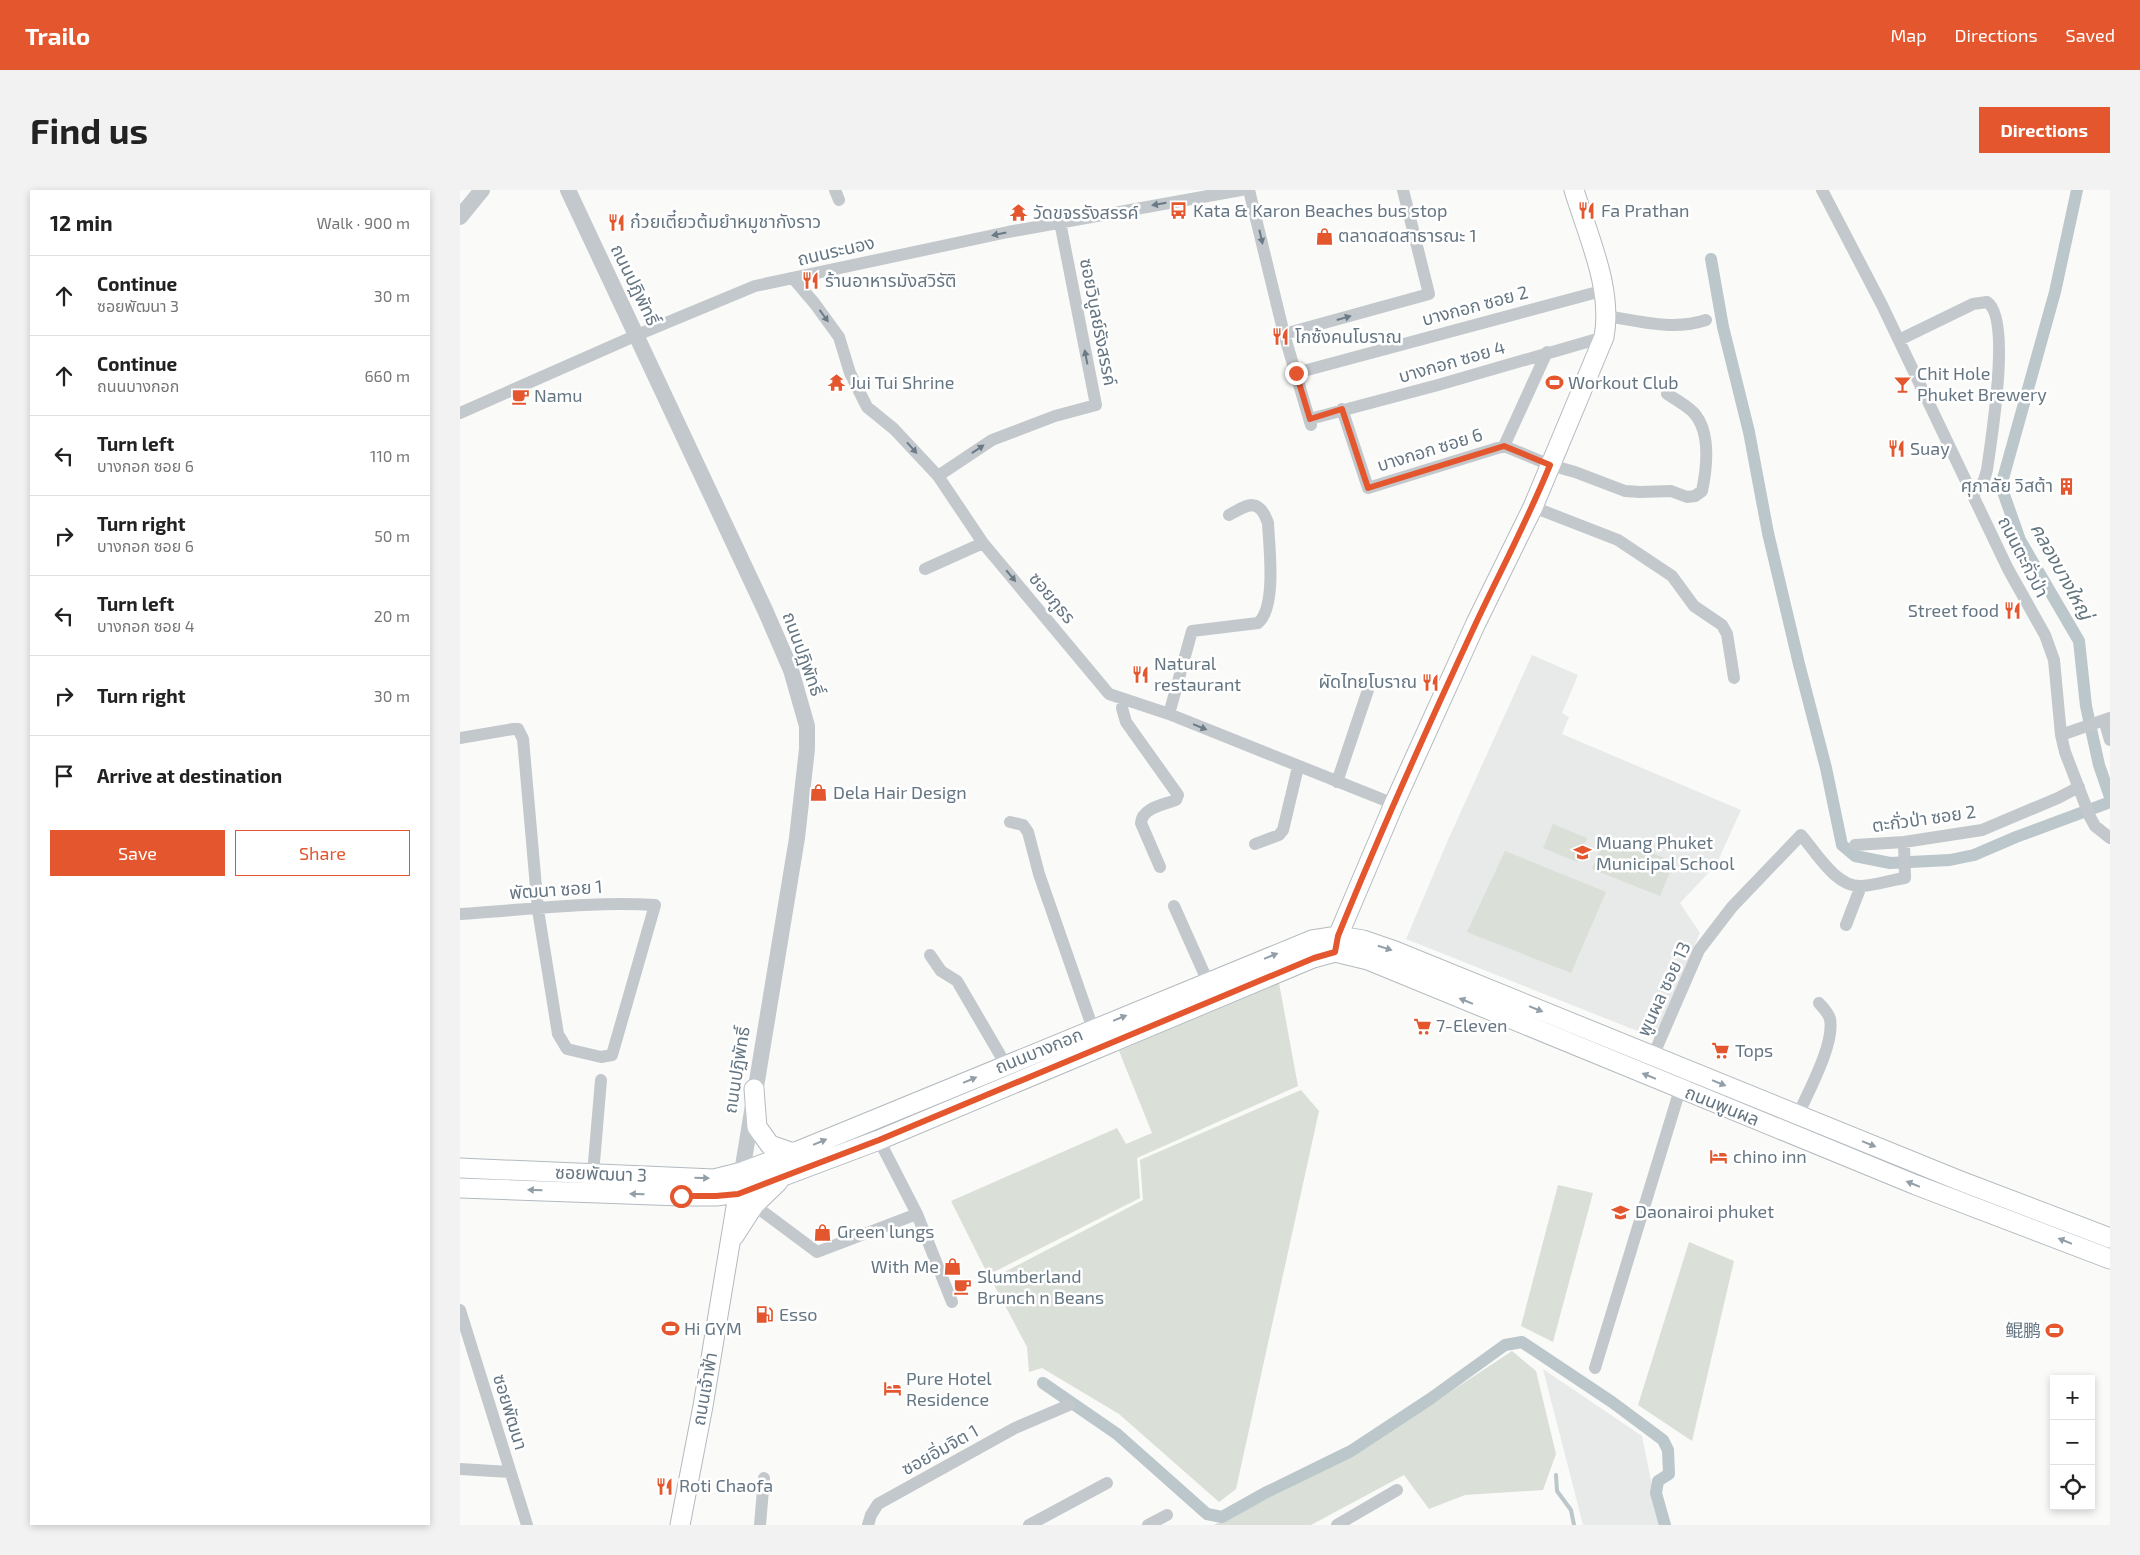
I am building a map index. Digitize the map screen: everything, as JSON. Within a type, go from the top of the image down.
[{"type":"main road","points":[[1337,944],[1394,804],[1476,624],[1533,507],[1604,337],[1606,316],[1605,290],[1574,190]]},
{"type":"main road","name":"ถนนบางกอก","points":[[742,1172],[793,1153],[1312,940],[1337,944]]},
{"type":"main road","name":"ถนนพูนผล","points":[[1337,944],[1362,940],[1395,951],[1958,1180],[2110,1238]]},
{"type":"main road","name":"ถนนบางกอก","points":[[738,1194],[879,1140],[1305,961],[1337,944]]},
{"type":"main road","name":"ถนนพูนผล","points":[[1337,944],[1368,960],[1916,1185],[2110,1259]]},
{"type":"main road","points":[[754,1089],[757,1128],[770,1145],[793,1153]]},
{"type":"main road","name":"ซอยพัฒนา 3","points":[[461,1168],[714,1179],[742,1172]]},
{"type":"main road","name":"ถนนเจ้าฟ้า","points":[[680,1525],[703,1406],[742,1172]]},
{"type":"main road","points":[[730,1242],[754,1205],[786,1175]]},
{"type":"main road","name":"ซอยพัฒนา 3","points":[[461,1188],[681,1196],[738,1194]]},
{"type":"street","points":[[460,217],[482,190]]},
{"type":"street","name":"ถนนปฏิพัทธิ์","points":[[568,190],[792,670],[807,726],[806,768],[797,838],[754,1089],[742,1172]]},
{"type":"street","name":"ถนนระนอง","points":[[460,414],[637,335],[755,286],[831,268],[1060,222],[1241,190]]},
{"type":"street","points":[[1249,190],[1284,334],[1296,373]]},
{"type":"street","points":[[1284,334],[1429,294],[1403,190]]},
{"type":"street","name":"ถนนตะกั่วป่า","points":[[1822,190],[1899,340],[2008,568],[2045,635],[2054,660],[2060,735],[2064,752],[2095,826],[2110,838]]},
{"type":"street","name":"ซอยวิบูลย์รังสรรค์","points":[[938,476],[992,440],[1055,416],[1096,405],[1060,222]]},
{"type":"street","name":"ซอยภูธร","points":[[793,278],[839,337],[850,373],[867,407],[894,429],[938,476],[983,543],[1109,694],[1169,714],[1394,804]]},
{"type":"street","name":"บางกอก ซอย 2","points":[[1296,373],[1605,290]]},
{"type":"street","points":[[1899,340],[1973,304],[1987,302],[1995,310],[2000,364],[1998,383],[1987,470],[1984,480],[1973,495]]},
{"type":"street","points":[[1606,316],[1664,325],[1690,324],[1706,320]]},
{"type":"street","name":"บางกอก ซอย 4","points":[[1296,373],[1311,422],[1342,409],[1438,385],[1604,337]]},
{"type":"street","points":[[1504,446],[1547,352]]},
{"type":"street","name":"บางกอก ซอย 6","points":[[1342,409],[1368,488],[1504,446],[1550,465],[1575,472],[1625,491],[1671,491],[1688,497],[1694,496],[1702,491],[1705,479],[1703,427],[1692,412],[1667,394]]},
{"type":"street","points":[[1169,714],[1192,631],[1258,623],[1265,614],[1270,596],[1268,522],[1261,507],[1256,505],[1246,505],[1229,515]]},
{"type":"street","points":[[1533,507],[1618,540],[1672,576],[1694,606],[1722,625],[1727,634],[1734,678]]},
{"type":"street","points":[[925,569],[983,543]]},
{"type":"street","points":[[1337,782],[1368,690]]},
{"type":"street","points":[[1124,699],[1122,708],[1126,722],[1178,795],[1176,800],[1145,812],[1141,816],[1140,823],[1160,867]]},
{"type":"street","points":[[2060,735],[2107,719],[2110,740]]},
{"type":"street","points":[[460,738],[513,729],[518,729],[520,732],[523,739],[538,910]]},
{"type":"street","points":[[1255,844],[1279,835],[1283,830],[1298,767]]},
{"type":"street","name":"ตะกั่วป่า ซอย 2","points":[[1855,844],[1905,847],[1982,830],[2058,798],[2079,787]]},
{"type":"street","points":[[1010,822],[1023,825],[1028,832],[1039,874],[1093,1029]]},
{"type":"street","name":"พูนผล ซอย 13","points":[[1653,1056],[1699,950],[1732,907],[1801,835],[1832,872],[1846,883],[1862,886]]},
{"type":"street","points":[[1846,925],[1862,886],[1905,878],[1905,847]]},
{"type":"street","name":"พัฒนา ซอย 1","points":[[460,914],[617,903],[655,905],[612,1054],[601,1057],[567,1049],[558,1034],[538,910]]},
{"type":"street","points":[[1174,906],[1208,982]]},
{"type":"street","points":[[930,955],[941,971],[957,981],[1006,1065]]},
{"type":"street","points":[[1798,1115],[1823,1060],[1830,1029],[1828,1014],[1819,1003]]},
{"type":"street","points":[[1595,1368],[1678,1096],[1688,1071]]},
{"type":"street","points":[[593,1174],[601,1080]]},
{"type":"street","points":[[879,1140],[917,1214],[952,1302]]},
{"type":"street","points":[[754,1205],[817,1252],[917,1214]]},
{"type":"street","name":"ซอยพัฒนา","points":[[460,1310],[527,1525]]},
{"type":"street","name":"ซอยอิ่มจิต 1","points":[[868,1525],[871,1515],[878,1504],[1015,1428],[1069,1405]]},
{"type":"street","points":[[460,1469],[510,1472]]},
{"type":"street","points":[[760,1525],[764,1478]]},
{"type":"street","points":[[1029,1525],[1106,1483]]},
{"type":"street","points":[[1337,1525],[1398,1490]]},
{"type":"street","points":[[1148,1525],[1167,1515]]},
{"type":"shaded area","name":"Muang Phuket Municipal School","points":[[1532,655],[1578,675],[1562,713],[1569,717],[1562,734],[1741,810],[1716,865],[1680,903],[1700,933],[1655,1038],[1406,939],[1448,840]]},
{"type":"shaded area","points":[[1553,824],[1587,838],[1577,862],[1543,848]]},
{"type":"shaded area","points":[[1606,834],[1674,862],[1660,896],[1592,869]]},
{"type":"shaded area","points":[[1505,851],[1606,892],[1571,973],[1467,932]]},
{"type":"shaded area","points":[[1279,983],[1298,1086],[1137,1158],[1140,1198],[988,1275],[951,1201],[1117,1128],[1126,1144],[1152,1133],[1119,1051]]},
{"type":"shaded area","points":[[1301,1090],[1319,1111],[1236,1489],[1219,1502],[1119,1414],[1042,1368],[1029,1372],[1027,1347],[991,1279],[1143,1200],[1140,1160]]},
{"type":"shaded area","points":[[1558,1185],[1593,1193],[1553,1342],[1521,1326]]},
{"type":"shaded area","points":[[1689,1242],[1734,1261],[1692,1441],[1638,1405]]},
{"type":"shaded area","points":[[1512,1351],[1536,1371],[1556,1454],[1543,1490],[1465,1495],[1429,1509],[1404,1475],[1311,1525],[1214,1525],[1353,1456]]},
{"type":"shaded area","points":[[1543,1369],[1642,1436],[1660,1525],[1583,1525]]},
{"type":"waterway","name":"คลองบางใหญ่","points":[[2077,190],[2055,292],[2001,486],[2020,540],[2079,641],[2086,706],[2099,765],[2110,797]]},
{"type":"waterway","points":[[1711,259],[1723,327],[1749,432],[1768,533],[1826,768],[1842,845],[1855,856],[1890,863],[1950,860],[1974,855],[2016,837],[2110,802]]},
{"type":"waterway","points":[[1043,1383],[1117,1434],[1207,1514],[1222,1517],[1265,1493],[1351,1451],[1430,1399],[1505,1345],[1522,1342],[1612,1402],[1663,1440],[1668,1450],[1669,1474],[1658,1481],[1656,1493],[1665,1525]]},
{"type":"waterway","points":[[1556,1475],[1557,1491],[1571,1510],[1574,1525]]},
{"type":"place","name":"Kata & Karon Beaches bus stop","points":[[1179,211]]},
{"type":"place","name":"Fa Prathan","points":[[1587,211]]},
{"type":"place","name":"วัดขจรรังสรรค์","points":[[1019,213]]},
{"type":"place","name":"ก๋วยเตี๋ยวต้มยำหมูชากังราว","points":[[616,222]]},
{"type":"place","name":"ตลาดสดสาธารณะ 1","points":[[1324,236]]},
{"type":"place","name":"ร้านอาหารมังสวิรัติ","points":[[811,281]]},
{"type":"place","name":"โกซ้งคนโบราณ","points":[[1281,337]]},
{"type":"place","name":"Jui Tui Shrine","points":[[836,383]]},
{"type":"place","name":"Workout Club","points":[[1554,383]]},
{"type":"place","name":"Chit Hole Phuket Brewery","points":[[1903,384]]},
{"type":"place","name":"Namu","points":[[520,396]]},
{"type":"place","name":"Suay","points":[[1896,449]]},
{"type":"place","name":"ศุภาลัย วิสต้า","points":[[2067,486]]},
{"type":"place","name":"Street food","points":[[2013,611]]},
{"type":"place","name":"Natural restaurant","points":[[1140,674]]},
{"type":"place","name":"ผัดไทยโบราณ","points":[[1431,682]]},
{"type":"place","name":"Dela Hair Design","points":[[819,793]]},
{"type":"place","name":"Muang Phuket Municipal School","points":[[1582,853]]},
{"type":"place","name":"7-Eleven","points":[[1422,1026]]},
{"type":"place","name":"Tops","points":[[1721,1051]]},
{"type":"place","name":"chino inn","points":[[1719,1157]]},
{"type":"place","name":"Daonairoi phuket","points":[[1621,1212]]},
{"type":"place","name":"Green lungs","points":[[823,1232]]},
{"type":"place","name":"With Me","points":[[953,1267]]},
{"type":"place","name":"Slumberland Brunch n Beans","points":[[963,1287]]},
{"type":"place","name":"Esso","points":[[765,1315]]},
{"type":"place","name":"Hi GYM","points":[[670,1329]]},
{"type":"place","name":"鲲鹏","points":[[2055,1331]]},
{"type":"place","name":"Pure Hotel Residence","points":[[892,1389]]},
{"type":"place","name":"Roti Chaofa","points":[[665,1486]]},
{"type":"route","points":[[681,1196],[738,1194],[879,1140],[1314,958],[1335,952],[1338,936],[1394,804],[1476,624],[1533,507],[1550,465],[1504,446],[1368,488],[1342,409],[1310,419],[1296,373]]}]
